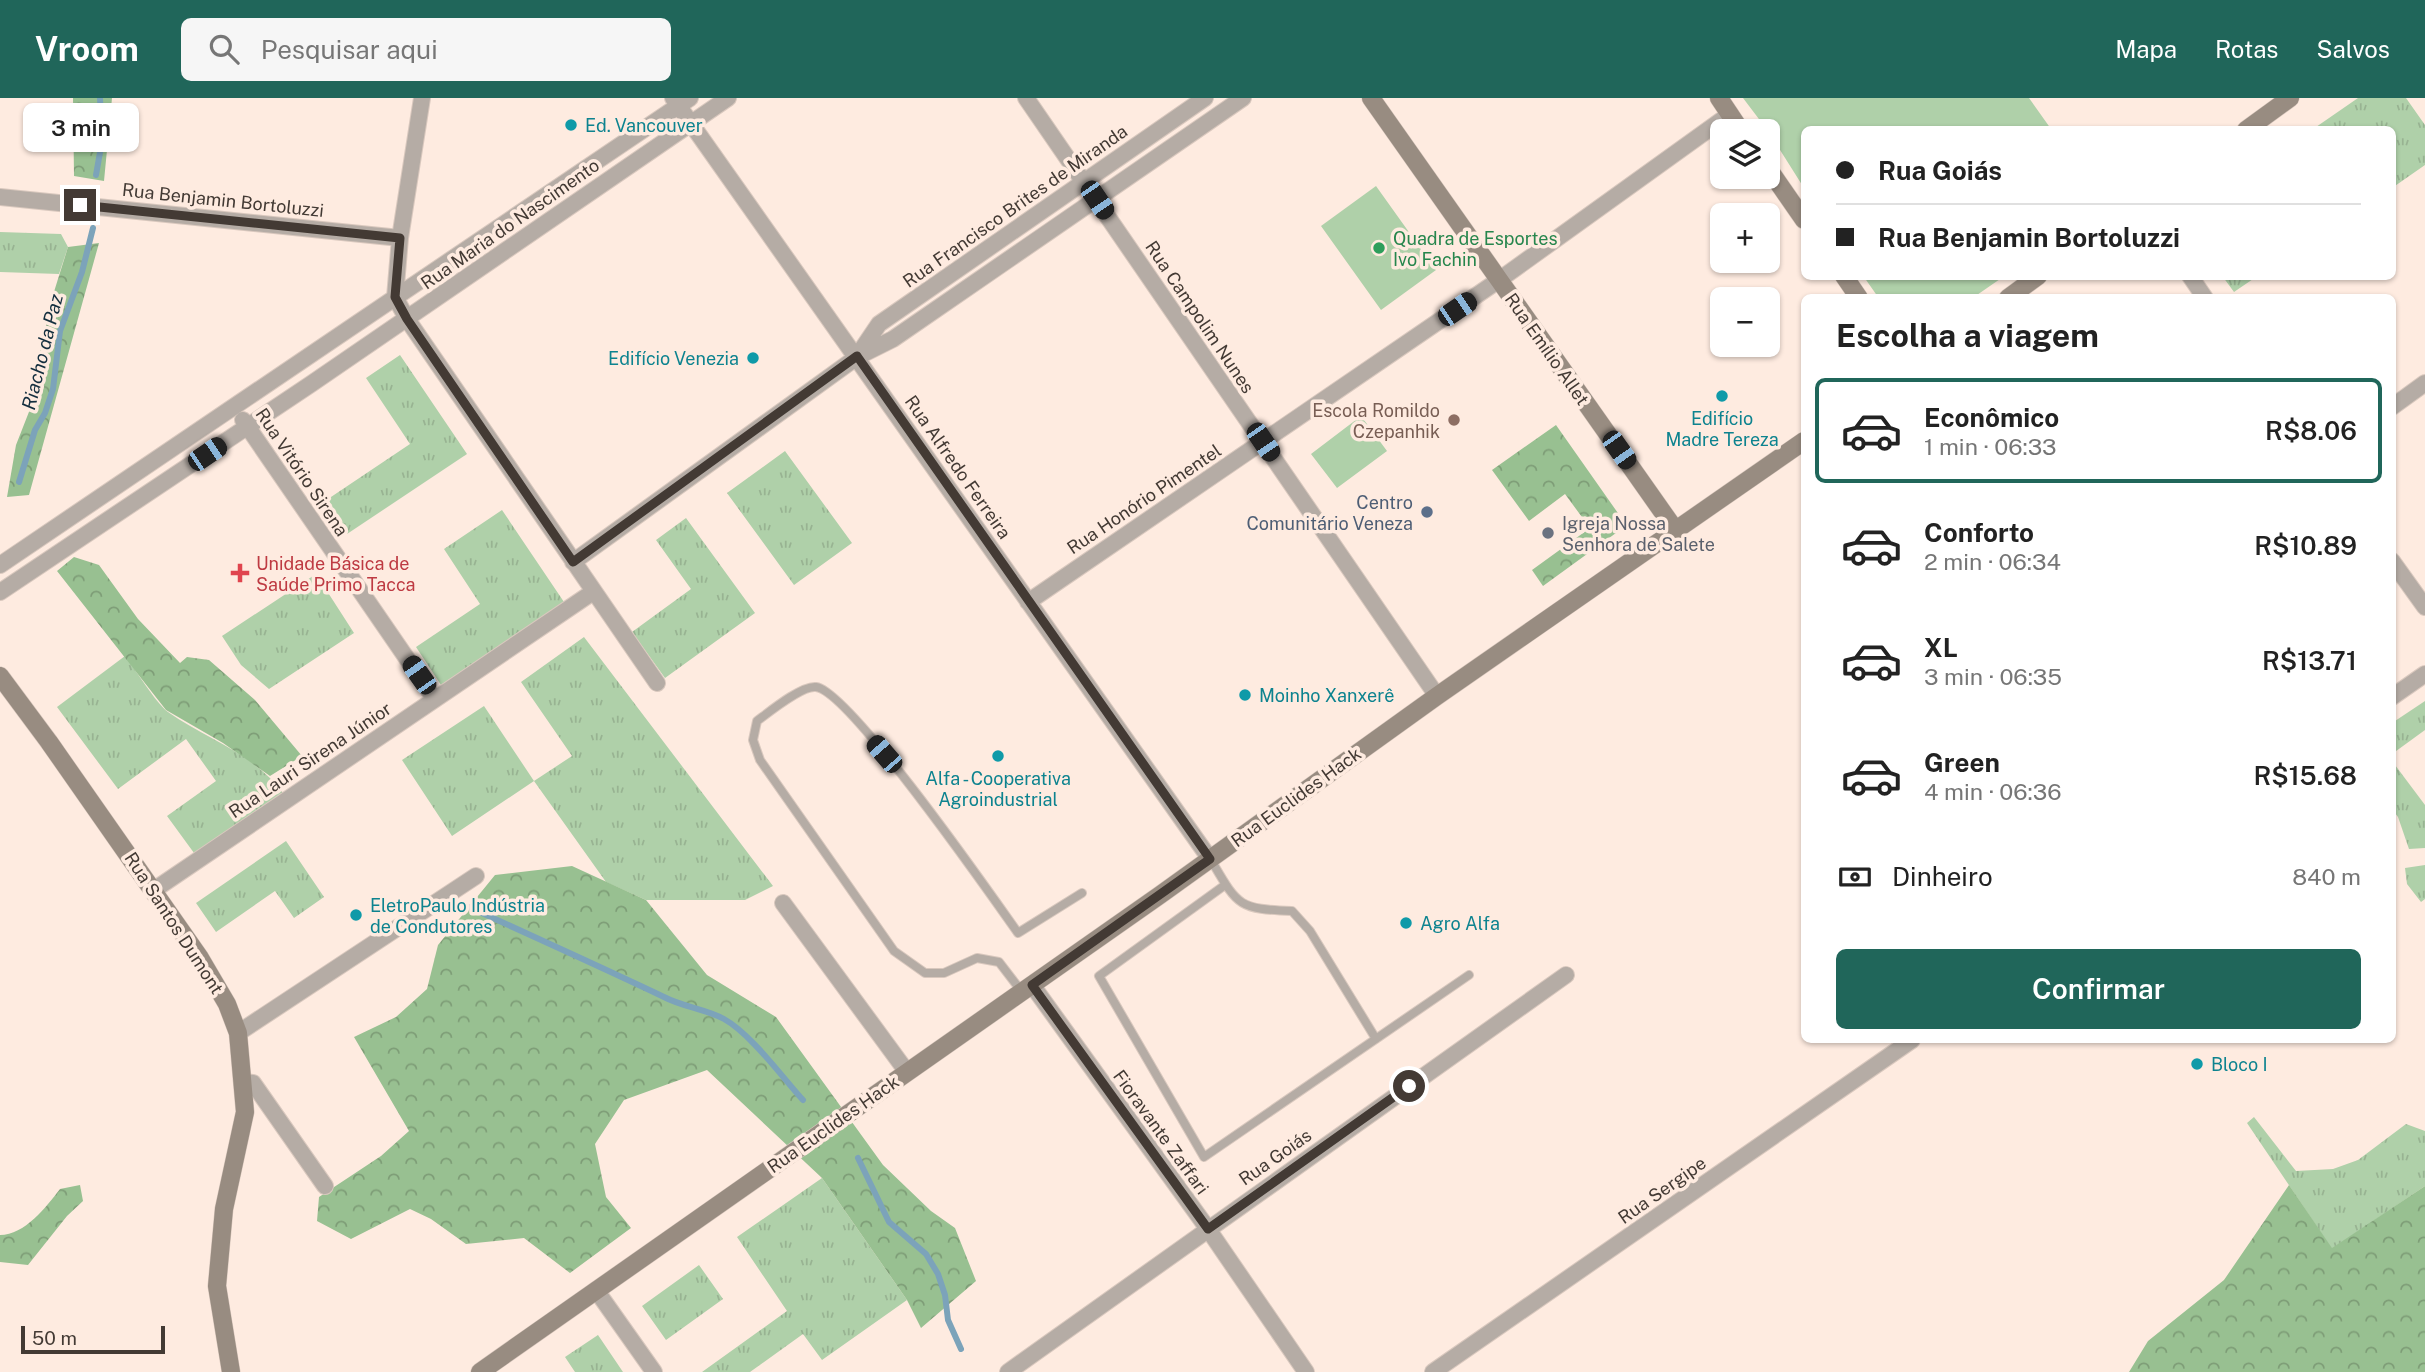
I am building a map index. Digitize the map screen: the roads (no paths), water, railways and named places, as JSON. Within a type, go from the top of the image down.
[{"type":"main road","name":"Rua Emílio Allet","points":[[1371,98],[1676,531]]},
{"type":"main road","points":[[1719,98],[1733,119]]},
{"type":"main road","points":[[2252,126],[2290,98]]},
{"type":"main road","points":[[1780,185],[1801,216]]},
{"type":"main road","points":[[2013,294],[2033,280]]},
{"type":"main road","name":"Rua Euclides Hack","points":[[480,1372],[1210,859],[1437,696],[1801,443]]},
{"type":"main road","name":"Rua Santos Dumont","points":[[0,676],[154,890],[207,969],[227,1004],[238,1034],[245,1112],[224,1209],[217,1286],[231,1372]]},
{"type":"street","points":[[422,98],[400,238],[395,297],[407,319],[657,683]]},
{"type":"street","name":"Rua Maria do Nascimento","points":[[0,592],[407,319],[728,98]]},
{"type":"street","name":"Rua Campolim Nunes","points":[[1026,98],[1437,696]]},
{"type":"street","name":"Rua Francisco Brites de Miranda","points":[[857,356],[879,324],[1205,98]]},
{"type":"street","name":"Rua Francisco Brites de Miranda","points":[[573,562],[857,356],[893,339],[1240,99]]},
{"type":"street","name":"Rua Maria do Nascimento","points":[[0,565],[586,168],[680,101]]},
{"type":"street","name":"Rua Alfredo Ferreira","points":[[680,101],[690,124],[857,356],[1210,859]]},
{"type":"street","name":"Rua Honório Pimentel","points":[[1028,602],[1499,281],[1730,114]]},
{"type":"street","points":[[1174,120],[1186,138]]},
{"type":"street","name":"Rua Benjamin Bortoluzzi","points":[[0,197],[400,238]]},
{"type":"street","points":[[1003,238],[1015,256]]},
{"type":"street","points":[[933,287],[945,304]]},
{"type":"street","points":[[2396,404],[2425,383]]},
{"type":"street","name":"Rua Vitório Sirena","points":[[234,406],[434,698]]},
{"type":"street","points":[[2396,567],[2425,607]]},
{"type":"street","name":"Rua Lauri Sirena Júnior","points":[[154,890],[593,592]]},
{"type":"street","points":[[2396,694],[2425,674]]},
{"type":"street","points":[[238,1034],[476,876]]},
{"type":"street","points":[[783,904],[907,1072]]},
{"type":"street","name":"Rua Goiás","points":[[1008,1372],[1566,975]]},
{"type":"street","name":"Fioravante Zaffari","points":[[1027,988],[1208,1229],[1306,1372]]},
{"type":"street","name":"Rua Sergipe","points":[[1433,1372],[1908,1043]]},
{"type":"street","points":[[242,1082],[253,1083],[325,1186]]},
{"type":"street","points":[[596,1290],[654,1372]]},
{"type":"lane","points":[[586,168],[599,186]]},
{"type":"lane","points":[[512,218],[525,237]]},
{"type":"lane","points":[[296,364],[311,384]]},
{"type":"lane","points":[[133,475],[147,495]]},
{"type":"lane","points":[[55,528],[67,547]]},
{"type":"lane","points":[[1027,988],[999,962],[977,958],[944,973],[925,973],[894,951],[760,760],[753,740],[757,721],[807,687],[818,687],[836,698],[900,772],[1018,933],[1082,893]]},
{"type":"lane","points":[[1210,859],[1240,904],[1260,910],[1292,911],[1310,931],[1376,1039]]},
{"type":"lane","points":[[1225,885],[1099,976],[1204,1157],[1469,975]]},
{"type":"waterway","name":"Riacho da Paz","points":[[96,175],[102,141],[100,98]]},
{"type":"waterway","name":"Riacho da Paz","points":[[19,482],[35,430],[45,413],[53,389],[60,331],[82,272],[93,228]]},
{"type":"waterway","points":[[469,907],[671,1000],[724,1019],[755,1045],[803,1100]]},
{"type":"waterway","points":[[858,1158],[889,1222],[926,1254],[938,1274],[945,1295],[948,1320],[961,1349]]},
{"type":"place","name":"Ed. Vancouver","points":[[571,125]]},
{"type":"place","name":"Quadra de Esportes Ivo Fachin","points":[[1379,248]]},
{"type":"place","name":"Edifício Venezia","points":[[753,358]]},
{"type":"place","name":"Edifício Madre Tereza","points":[[1722,396]]},
{"type":"place","name":"Escola Romildo Czepanhik","points":[[1454,420]]},
{"type":"place","name":"Centro Comunitário Veneza","points":[[1427,512]]},
{"type":"place","name":"Igreja Nossa Senhora de Salete","points":[[1548,533]]},
{"type":"place","name":"Unidade Básica de Saúde Primo Tacca","points":[[240,573]]},
{"type":"place","name":"Moinho Xanxerê","points":[[1245,695]]},
{"type":"place","name":"Alfa - Cooperativa Agroindustrial","points":[[998,756]]},
{"type":"place","name":"EletroPaulo Indústria de Condutores","points":[[356,915]]},
{"type":"place","name":"Agro Alfa","points":[[1406,923]]},
{"type":"place","name":"Bloco I","points":[[2197,1064]]}]
